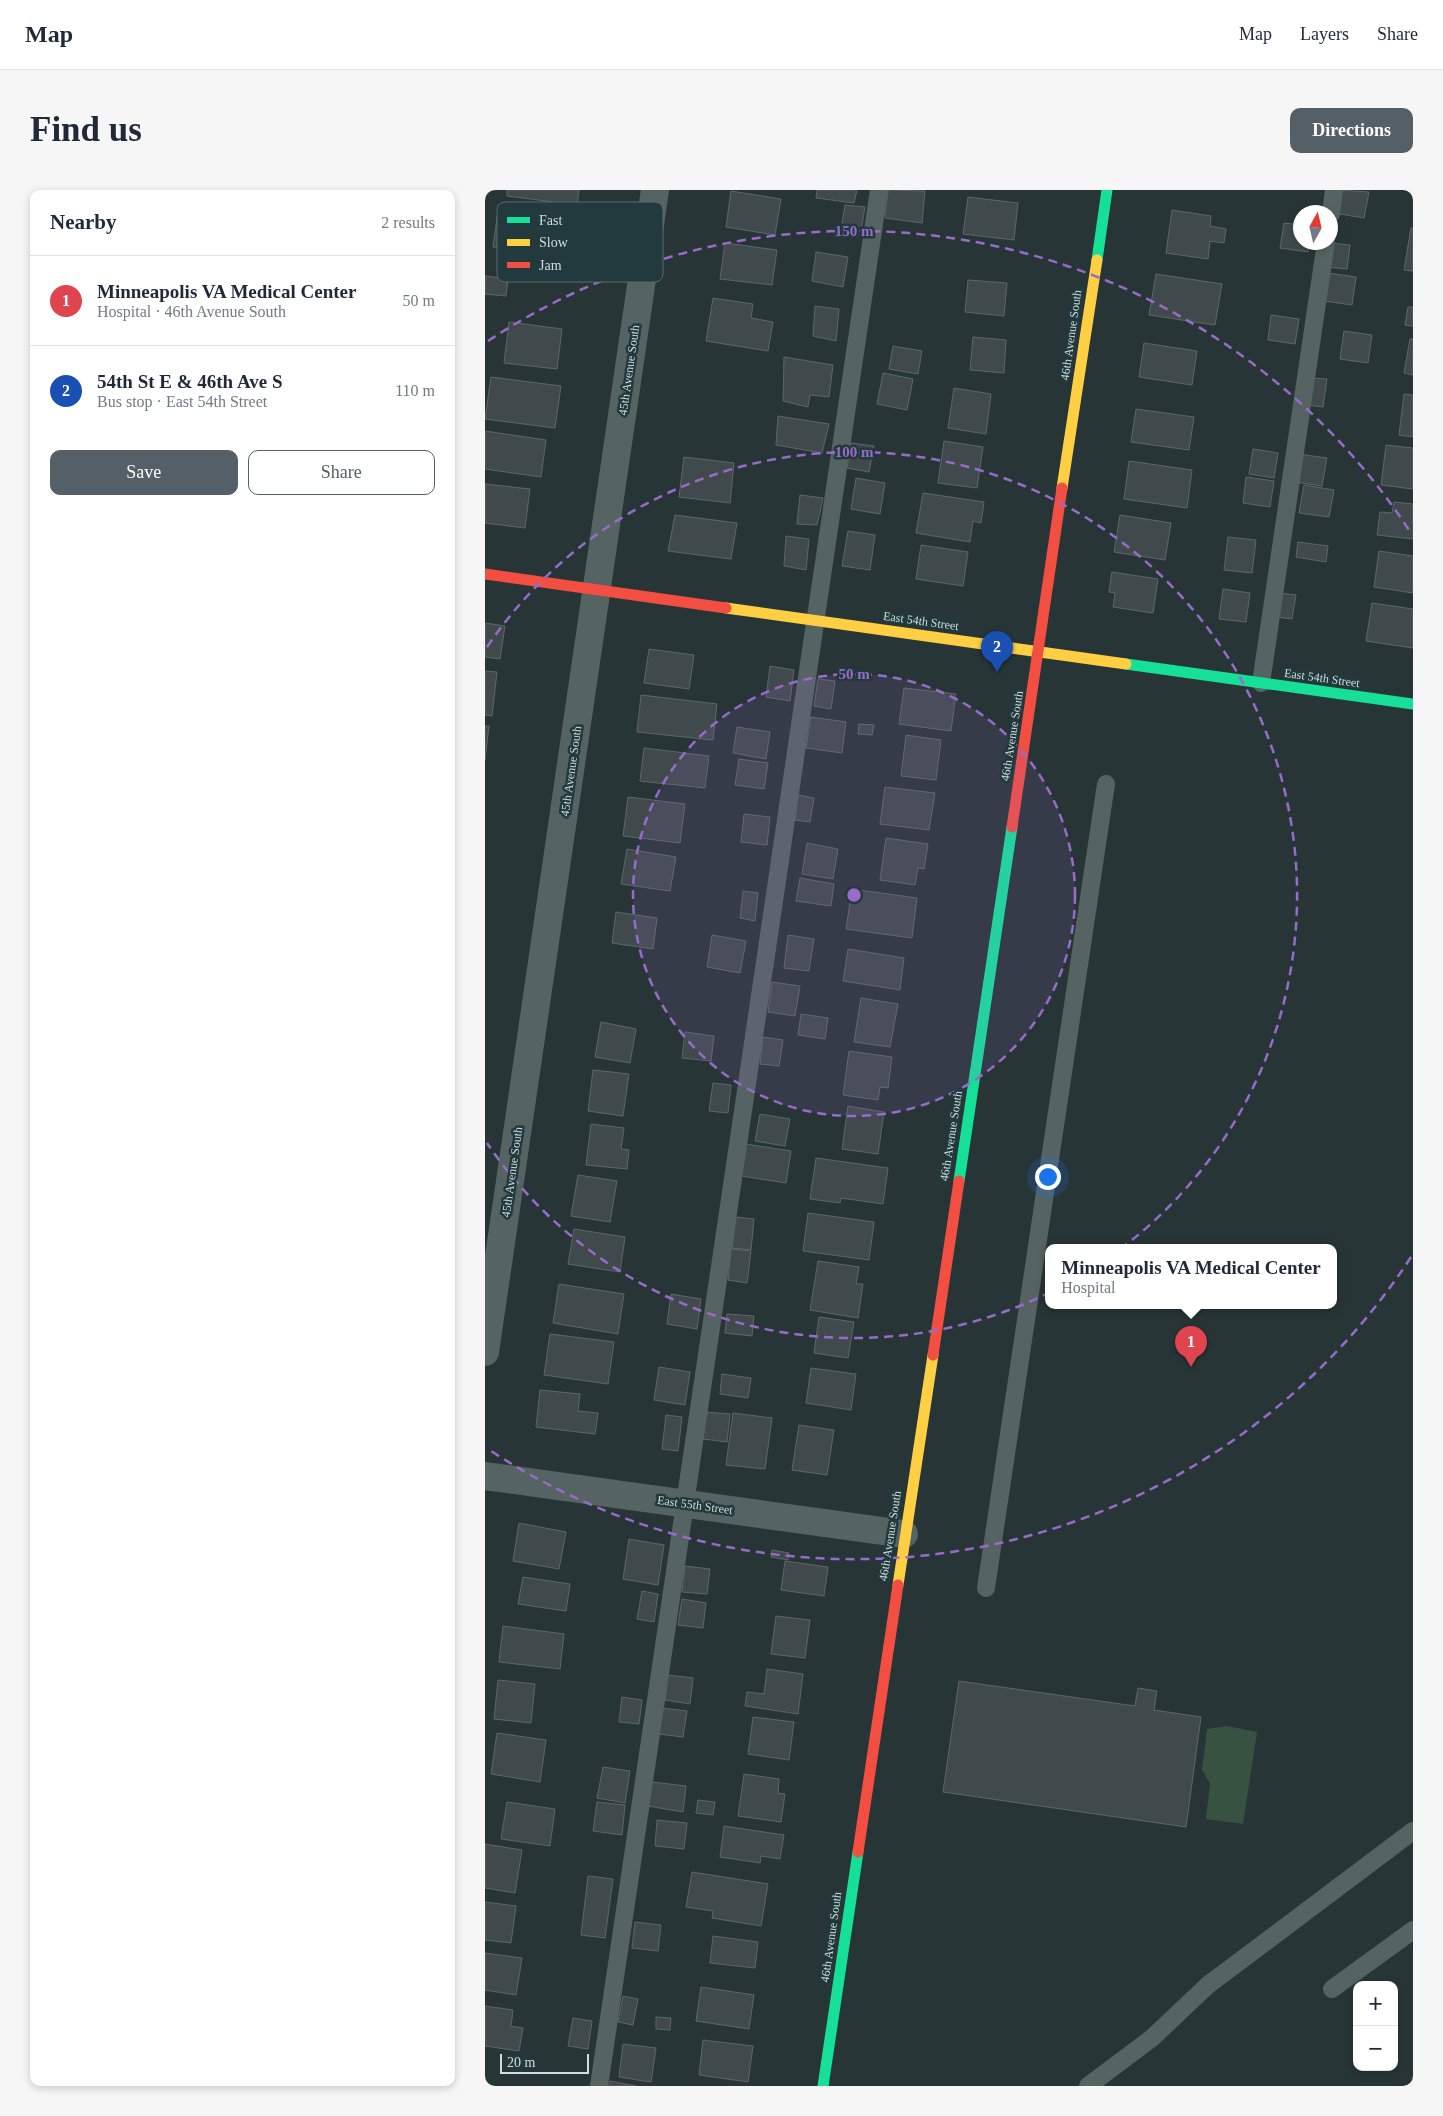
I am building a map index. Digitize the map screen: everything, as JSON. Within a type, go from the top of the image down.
[{"type":"street","name":"46th Avenue South","points":[[823,2086],[904,1534],[1039,651],[1107,190]]},
{"type":"street","name":"45th Avenue South","points":[[485,1352],[642,282]]},
{"type":"street","name":"East 54th Street","points":[[485,574],[1413,704]]},
{"type":"street","name":"East 55th Street","points":[[485,1476],[904,1534]]},
{"type":"lane","points":[[599,2086],[879,190]]},
{"type":"lane","points":[[1332,205],[1334,190]]},
{"type":"lane","points":[[1261,683],[1325,250]]},
{"type":"lane","points":[[986,1588],[1106,784]]},
{"type":"lane","points":[[1088,2086],[1152,2038],[1208,1985],[1413,1831]]},
{"type":"lane","points":[[1331,1989],[1413,1930]]},
{"type":"green space","points":[[1227,1726],[1257,1732],[1243,1824],[1206,1819],[1210,1783],[1202,1770],[1207,1729]]},
{"type":"building","points":[[507,190],[579,190],[577,202],[554,202],[507,196]]},
{"type":"building","points":[[817,190],[857,190],[854,203],[816,198]]},
{"type":"building","points":[[888,190],[925,191],[922,223],[885,218]]},
{"type":"building","points":[[1338,190],[1369,192],[1364,218],[1338,214],[1338,205],[1335,205]]},
{"type":"building","points":[[731,191],[781,199],[775,235],[726,227]]},
{"type":"building","points":[[968,197],[1018,203],[1014,240],[963,234]]},
{"type":"building","points":[[845,205],[865,207],[861,231],[841,229]]},
{"type":"building","points":[[1172,210],[1211,216],[1210,226],[1226,229],[1224,243],[1210,241],[1208,259],[1166,253]]},
{"type":"building","points":[[497,218],[497,248],[493,247]]},
{"type":"building","points":[[1284,223],[1293,224],[1293,250],[1280,248]]},
{"type":"building","points":[[1411,228],[1413,228],[1413,271],[1404,270]]},
{"type":"building","points":[[725,243],[777,250],[772,285],[720,279]]},
{"type":"building","points":[[1338,244],[1350,245],[1347,269],[1327,267],[1329,250],[1338,250]]},
{"type":"building","points":[[816,252],[848,257],[843,287],[812,281]]},
{"type":"building","points":[[1328,273],[1356,277],[1352,305],[1324,301]]},
{"type":"building","points":[[1156,274],[1222,284],[1215,325],[1149,315]]},
{"type":"building","points":[[485,276],[497,278],[497,282],[508,282],[506,296],[485,294]]},
{"type":"building","points":[[968,280],[1007,283],[1004,316],[965,312]]},
{"type":"building","points":[[713,298],[753,304],[751,318],[773,322],[768,351],[706,341]]},
{"type":"building","points":[[815,306],[839,309],[836,341],[813,336]]},
{"type":"building","points":[[1408,307],[1413,307],[1413,326],[1405,325]]},
{"type":"building","points":[[1271,315],[1299,319],[1295,344],[1268,340]]},
{"type":"building","points":[[509,322],[562,329],[557,369],[504,363]]},
{"type":"building","points":[[1344,331],[1372,335],[1368,363],[1340,359]]},
{"type":"building","points":[[973,337],[1006,340],[1004,373],[970,370]]},
{"type":"building","points":[[1410,339],[1413,339],[1413,375],[1404,373]]},
{"type":"building","points":[[1144,343],[1197,351],[1192,385],[1139,377]]},
{"type":"building","points":[[893,346],[922,351],[918,374],[889,369]]},
{"type":"building","points":[[784,357],[833,365],[829,397],[810,395],[808,407],[783,401]]},
{"type":"building","points":[[883,373],[913,379],[907,410],[877,404]]},
{"type":"building","points":[[491,377],[561,386],[555,428],[485,419]]},
{"type":"building","points":[[1311,378],[1327,379],[1323,407],[1307,405]]},
{"type":"building","points":[[954,388],[991,394],[986,434],[948,428]]},
{"type":"building","points":[[1404,394],[1413,395],[1413,437],[1399,435]]},
{"type":"building","points":[[1136,409],[1194,417],[1189,450],[1131,442]]},
{"type":"building","points":[[778,416],[829,424],[822,453],[776,445]]},
{"type":"building","points":[[485,431],[546,440],[541,477],[485,469]]},
{"type":"building","points":[[944,441],[983,447],[977,488],[938,483]]},
{"type":"building","points":[[851,443],[874,446],[869,472],[847,468]]},
{"type":"building","points":[[1386,445],[1413,448],[1413,489],[1381,485]]},
{"type":"building","points":[[1253,449],[1278,453],[1274,478],[1249,474]]},
{"type":"building","points":[[1299,454],[1327,458],[1322,486],[1295,482]]},
{"type":"building","points":[[684,457],[734,463],[730,503],[679,497]]},
{"type":"building","points":[[1129,461],[1192,470],[1187,508],[1124,499]]},
{"type":"building","points":[[1246,477],[1274,481],[1270,507],[1243,503]]},
{"type":"building","points":[[856,478],[885,483],[880,514],[851,509]]},
{"type":"building","points":[[485,484],[530,489],[525,528],[485,523]]},
{"type":"building","points":[[1304,485],[1334,490],[1329,517],[1299,513]]},
{"type":"building","points":[[923,493],[984,502],[981,523],[973,521],[970,542],[916,533]]},
{"type":"building","points":[[800,495],[823,498],[817,525],[797,524]]},
{"type":"building","points":[[1394,502],[1413,504],[1413,539],[1377,535],[1380,512],[1392,513]]},
{"type":"building","points":[[675,515],[737,523],[731,559],[668,551]]},
{"type":"building","points":[[1120,515],[1171,523],[1165,560],[1114,552]]},
{"type":"building","points":[[848,531],[875,535],[870,570],[842,566]]},
{"type":"building","points":[[786,536],[809,539],[806,570],[784,566]]},
{"type":"building","points":[[1228,537],[1256,540],[1252,573],[1224,570]]},
{"type":"building","points":[[1298,542],[1328,546],[1326,562],[1296,557]]},
{"type":"building","points":[[921,545],[968,552],[963,586],[916,579]]},
{"type":"building","points":[[1379,551],[1413,556],[1413,593],[1374,587]]},
{"type":"building","points":[[1112,572],[1158,579],[1153,613],[1113,607],[1115,593],[1109,592]]},
{"type":"building","points":[[1223,589],[1250,593],[1246,622],[1219,619]]},
{"type":"building","points":[[1280,593],[1296,595],[1292,619],[1277,617]]},
{"type":"building","points":[[1372,603],[1413,609],[1413,648],[1366,641]]},
{"type":"building","points":[[485,623],[505,626],[500,659],[485,657]]},
{"type":"building","points":[[649,649],[694,655],[689,689],[644,683]]},
{"type":"building","points":[[770,666],[794,670],[790,701],[766,697]]},
{"type":"building","points":[[485,671],[497,672],[492,716],[485,715]]},
{"type":"building","points":[[818,679],[835,681],[831,709],[814,706]]},
{"type":"building","points":[[904,688],[956,694],[951,731],[899,724]]},
{"type":"building","points":[[641,695],[717,704],[713,740],[637,732]]},
{"type":"building","points":[[811,717],[846,722],[842,753],[806,748]]},
{"type":"building","points":[[859,724],[874,725],[872,735],[858,734]]},
{"type":"building","points":[[485,726],[489,726],[485,760]]},
{"type":"building","points":[[737,727],[770,732],[766,759],[733,753]]},
{"type":"building","points":[[906,735],[941,740],[936,780],[901,776]]},
{"type":"building","points":[[644,748],[709,756],[705,788],[640,781]]},
{"type":"building","points":[[739,759],[768,763],[764,789],[735,785]]},
{"type":"building","points":[[885,787],[935,793],[929,830],[880,824]]},
{"type":"building","points":[[798,795],[814,798],[810,822],[795,820]]},
{"type":"building","points":[[628,797],[685,804],[680,843],[623,836]]},
{"type":"building","points":[[744,814],[770,817],[767,845],[741,842]]},
{"type":"building","points":[[886,838],[928,844],[924,869],[918,868],[915,885],[880,880]]},
{"type":"building","points":[[807,843],[838,849],[833,879],[802,874]]},
{"type":"building","points":[[627,849],[676,857],[670,891],[621,884]]},
{"type":"building","points":[[800,878],[834,884],[831,906],[796,901]]},
{"type":"building","points":[[852,889],[917,898],[912,938],[846,929]]},
{"type":"building","points":[[743,891],[758,893],[755,921],[740,918]]},
{"type":"building","points":[[616,912],[657,918],[653,949],[612,943]]},
{"type":"building","points":[[712,935],[746,941],[740,973],[707,967]]},
{"type":"building","points":[[788,935],[814,939],[809,971],[784,968]]},
{"type":"building","points":[[848,949],[904,958],[900,990],[843,981]]},
{"type":"building","points":[[772,982],[800,986],[795,1016],[768,1012]]},
{"type":"building","points":[[861,998],[898,1004],[890,1047],[854,1042]]},
{"type":"building","points":[[801,1014],[828,1018],[825,1039],[798,1035]]},
{"type":"building","points":[[601,1022],[636,1029],[630,1063],[595,1057]]},
{"type":"building","points":[[685,1032],[714,1036],[711,1061],[682,1058]]},
{"type":"building","points":[[763,1037],[783,1040],[779,1066],[760,1064]]},
{"type":"building","points":[[849,1051],[892,1057],[888,1088],[880,1087],[878,1100],[843,1095]]},
{"type":"building","points":[[593,1070],[629,1074],[623,1116],[588,1111]]},
{"type":"building","points":[[713,1083],[731,1085],[728,1113],[709,1111]]},
{"type":"building","points":[[848,1106],[884,1112],[878,1154],[842,1149]]},
{"type":"building","points":[[760,1114],[790,1119],[785,1146],[755,1141]]},
{"type":"building","points":[[591,1124],[624,1128],[621,1149],[629,1150],[627,1169],[586,1165]]},
{"type":"building","points":[[746,1144],[791,1151],[786,1183],[741,1176]]},
{"type":"building","points":[[816,1158],[888,1168],[883,1204],[841,1198],[840,1203],[810,1199]]},
{"type":"building","points":[[578,1175],[617,1181],[610,1222],[571,1216]]},
{"type":"building","points":[[808,1213],[874,1222],[869,1260],[803,1251]]},
{"type":"building","points":[[736,1217],[754,1219],[751,1250],[732,1248]]},
{"type":"building","points":[[574,1229],[625,1237],[620,1272],[568,1264]]},
{"type":"building","points":[[731,1249],[751,1251],[747,1283],[728,1280]]},
{"type":"building","points":[[818,1261],[859,1267],[856,1284],[863,1284],[858,1318],[810,1310]]},
{"type":"building","points":[[559,1284],[624,1294],[618,1334],[553,1323]]},
{"type":"building","points":[[671,1294],[701,1299],[697,1329],[667,1324]]},
{"type":"building","points":[[727,1314],[754,1316],[752,1336],[725,1333]]},
{"type":"building","points":[[819,1317],[854,1322],[848,1358],[814,1353]]},
{"type":"building","points":[[550,1334],[614,1342],[608,1384],[544,1375]]},
{"type":"building","points":[[659,1367],[690,1372],[685,1405],[654,1400]]},
{"type":"building","points":[[811,1368],[856,1374],[851,1410],[806,1403]]},
{"type":"building","points":[[722,1374],[751,1378],[748,1398],[720,1394]]},
{"type":"building","points":[[540,1390],[580,1394],[578,1411],[598,1413],[595,1434],[536,1427]]},
{"type":"building","points":[[706,1412],[730,1414],[727,1442],[703,1439]]},
{"type":"building","points":[[733,1413],[772,1418],[765,1469],[726,1465]]},
{"type":"building","points":[[666,1415],[682,1417],[678,1451],[662,1449]]},
{"type":"building","points":[[799,1425],[834,1430],[827,1475],[792,1470]]},
{"type":"building","points":[[519,1523],[566,1532],[559,1569],[513,1561]]},
{"type":"building","points":[[629,1539],[664,1545],[658,1585],[623,1579]]},
{"type":"building","points":[[772,1550],[789,1553],[788,1560],[771,1557]]},
{"type":"building","points":[[785,1561],[828,1567],[824,1596],[781,1590]]},
{"type":"building","points":[[685,1566],[710,1569],[707,1594],[682,1592]]},
{"type":"building","points":[[523,1577],[570,1584],[566,1611],[518,1604]]},
{"type":"building","points":[[642,1591],[658,1594],[654,1622],[637,1619]]},
{"type":"building","points":[[682,1599],[706,1603],[703,1628],[678,1625]]},
{"type":"building","points":[[776,1616],[810,1620],[805,1658],[771,1654]]},
{"type":"building","points":[[503,1626],[564,1634],[560,1669],[499,1662]]},
{"type":"building","points":[[767,1669],[803,1674],[798,1714],[745,1706],[747,1692],[764,1694]]},
{"type":"building","points":[[668,1675],[693,1678],[690,1704],[665,1700]]},
{"type":"building","points":[[498,1680],[535,1684],[531,1723],[494,1719]]},
{"type":"building","points":[[959,1681],[1135,1706],[1138,1688],[1157,1691],[1154,1710],[1201,1717],[1186,1827],[943,1792]]},
{"type":"building","points":[[622,1697],[642,1700],[639,1724],[619,1722]]},
{"type":"building","points":[[662,1708],[687,1711],[683,1737],[659,1734]]},
{"type":"building","points":[[753,1717],[794,1722],[789,1760],[748,1754]]},
{"type":"building","points":[[497,1733],[546,1740],[540,1782],[491,1774]]},
{"type":"building","points":[[603,1767],[630,1771],[625,1803],[597,1798]]},
{"type":"building","points":[[744,1774],[779,1779],[778,1793],[785,1794],[781,1822],[738,1816]]},
{"type":"building","points":[[652,1782],[686,1786],[683,1812],[648,1806]]},
{"type":"building","points":[[698,1800],[715,1802],[713,1815],[696,1813]]},
{"type":"building","points":[[507,1802],[555,1809],[550,1846],[501,1839]]},
{"type":"building","points":[[597,1802],[625,1805],[622,1835],[593,1831]]},
{"type":"building","points":[[657,1820],[687,1823],[684,1849],[655,1846]]},
{"type":"building","points":[[724,1826],[784,1835],[780,1859],[761,1856],[760,1863],[720,1857]]},
{"type":"building","points":[[485,1844],[522,1850],[515,1893],[485,1888]]},
{"type":"building","points":[[692,1872],[768,1884],[761,1926],[712,1918],[713,1911],[686,1907]]},
{"type":"building","points":[[588,1876],[613,1879],[605,1938],[581,1935]]},
{"type":"building","points":[[485,1902],[516,1906],[511,1943],[485,1940]]},
{"type":"building","points":[[635,1922],[661,1925],[658,1951],[632,1948]]},
{"type":"building","points":[[713,1936],[758,1942],[755,1968],[710,1963]]},
{"type":"building","points":[[485,1953],[522,1958],[516,1995],[485,1990]]},
{"type":"building","points":[[701,1987],[754,1995],[749,2029],[696,2021]]},
{"type":"building","points":[[623,1996],[638,1999],[633,2025],[618,2022]]},
{"type":"building","points":[[485,2006],[513,2010],[511,2026],[523,2028],[519,2051],[485,2046]]},
{"type":"building","points":[[656,2017],[671,2018],[670,2030],[656,2029]]},
{"type":"building","points":[[573,2018],[592,2021],[588,2049],[568,2046]]},
{"type":"building","points":[[703,2040],[753,2046],[748,2082],[699,2075]]},
{"type":"building","points":[[623,2044],[656,2048],[651,2082],[619,2077]]},
{"type":"building","points":[[610,2081],[636,2086],[609,2086]]},
{"type":"traffic: fast","points":[[1097,260],[1107,190]]},
{"type":"traffic: fast","points":[[1126,664],[1413,704]]},
{"type":"traffic: fast","points":[[959,1181],[1012,827]]},
{"type":"traffic: fast","points":[[823,2086],[858,1852]]},
{"type":"traffic: slow","points":[[1062,488],[1097,260]]},
{"type":"traffic: slow","points":[[726,608],[1126,664]]},
{"type":"traffic: slow","points":[[898,1585],[933,1355]]},
{"type":"traffic: jam","points":[[1012,827],[1062,488]]},
{"type":"traffic: jam","points":[[485,574],[726,608]]},
{"type":"traffic: jam","points":[[933,1355],[959,1181]]},
{"type":"traffic: jam","points":[[858,1852],[898,1585]]},
{"type":"place","name":"54th St E & 46th Ave S","points":[[997,672]]},
{"type":"place","name":"Minneapolis VA Medical Center","points":[[1191,1367]]}]
